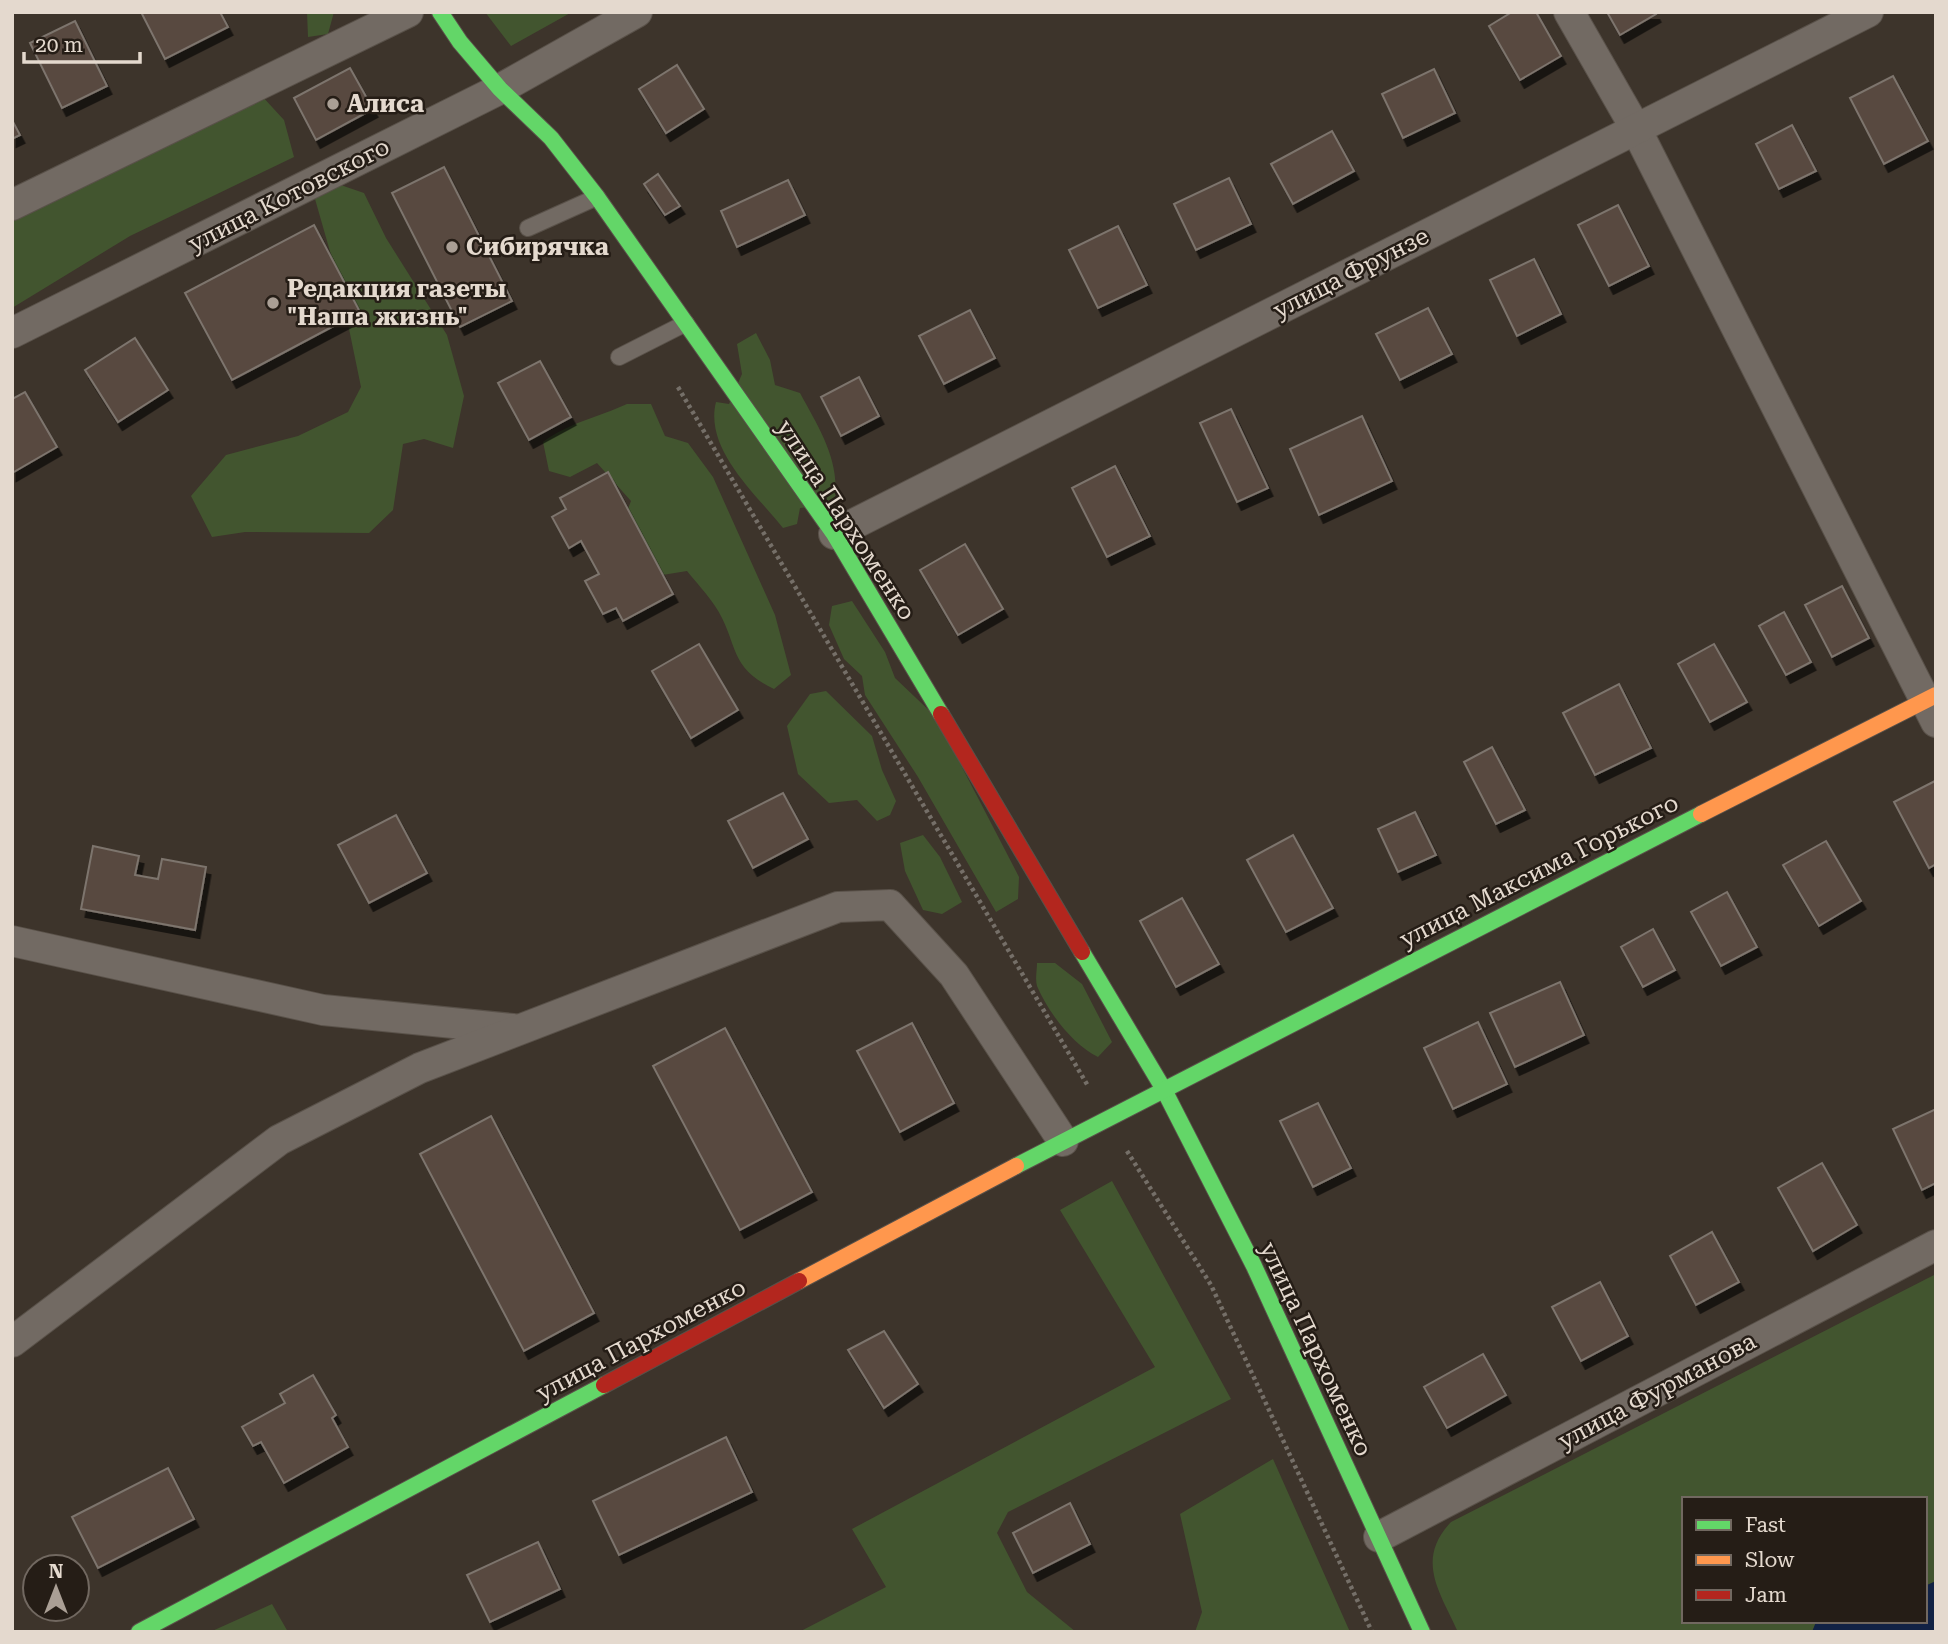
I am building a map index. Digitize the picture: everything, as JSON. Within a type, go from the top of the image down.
[{"type":"street","points":[[12,205],[408,12]]},
{"type":"street","name":"улица Пархоменко","points":[[440,12],[460,42],[500,89],[551,138],[597,197],[834,534],[1163,1088],[1254,1266],[1422,1632]]},
{"type":"street","name":"улица Котовского","points":[[12,333],[500,89],[636,12]]},
{"type":"street","points":[[1569,12],[1636,129],[1932,706]]},
{"type":"street","name":"улица Фрунзе","points":[[834,534],[1868,12]]},
{"type":"street","name":"улица Максима Горького","points":[[1163,1088],[1932,706]]},
{"type":"street","points":[[12,1342],[279,1140],[420,1068],[838,907],[890,905],[954,975],[1063,1141]]},
{"type":"street","points":[[12,940],[323,1010],[520,1030]]},
{"type":"street","name":"улица Пархоменко","points":[[139,1632],[1163,1088]]},
{"type":"street","name":"улица Фурманова","points":[[1378,1537],[1936,1245]]},
{"type":"lane","points":[[440,49],[460,42]]},
{"type":"lane","points":[[528,228],[597,197]]},
{"type":"lane","points":[[619,357],[686,323]]},
{"type":"path","points":[[678,387],[1107,1118],[1211,1285],[1372,1632]]},
{"type":"green space","points":[[307,12],[334,12],[328,34],[308,37]]},
{"type":"green space","points":[[485,12],[572,12],[511,46]]},
{"type":"green space","points":[[261,95],[284,120],[294,157],[130,236],[12,308],[12,193]]},
{"type":"green space","points":[[326,180],[364,193],[386,238],[447,335],[464,396],[453,448],[424,439],[403,444],[393,510],[369,533],[245,532],[212,537],[191,496],[226,455],[298,436],[348,412],[361,387],[341,290],[315,199]]},
{"type":"green space","points":[[756,333],[770,360],[775,385],[800,393],[827,446],[835,474],[834,504],[800,508],[797,524],[783,528],[735,470],[725,454],[714,420],[716,402],[729,404],[742,374],[737,344]]},
{"type":"green space","points":[[627,404],[651,404],[665,436],[688,443],[713,477],[775,615],[791,675],[774,689],[759,681],[741,663],[715,606],[687,571],[644,578],[620,529],[631,501],[597,463],[570,477],[549,471],[543,442],[573,425]]},
{"type":"green space","points":[[852,601],[885,652],[895,678],[936,717],[1019,877],[1018,899],[996,912],[918,777],[865,695],[862,676],[844,659],[829,625],[832,606]]},
{"type":"green space","points":[[826,691],[872,736],[882,770],[896,801],[890,815],[877,821],[857,800],[829,803],[798,774],[787,726],[810,694]]},
{"type":"green space","points":[[923,835],[940,857],[962,902],[942,914],[923,910],[905,871],[900,843]]},
{"type":"green space","points":[[1037,963],[1055,963],[1082,984],[1112,1042],[1098,1057],[1079,1044],[1062,1027],[1048,1006],[1037,986]]},
{"type":"green space","points":[[1112,1181],[1231,1399],[1008,1512],[997,1533],[1027,1592],[1076,1632],[799,1632],[886,1587],[852,1529],[1155,1367],[1060,1210]]},
{"type":"green space","points":[[1936,1274],[1936,1581],[1927,1585],[1927,1497],[1682,1497],[1682,1623],[1816,1623],[1812,1632],[1458,1632],[1438,1590],[1433,1563],[1434,1550],[1440,1536],[1451,1522]]},
{"type":"green space","points":[[1273,1459],[1350,1632],[1195,1632],[1202,1612],[1180,1514]]},
{"type":"green space","points":[[272,1604],[288,1632],[210,1632]]},
{"type":"water","points":[[1936,1581],[1936,1632],[1812,1632],[1816,1623],[1927,1623],[1927,1585]]},
{"type":"building","points":[[141,12],[220,12],[228,27],[165,59]]},
{"type":"building","points":[[1512,12],[1536,12],[1561,56],[1520,80],[1489,26]]},
{"type":"building","points":[[1607,12],[1655,12],[1656,14],[1620,35]]},
{"type":"building","points":[[75,21],[107,86],[62,108],[30,43]]},
{"type":"building","points":[[677,65],[704,109],[666,133],[639,89]]},
{"type":"building","name":"Алиса","points":[[350,68],[373,109],[316,140],[294,98]]},
{"type":"building","points":[[1434,69],[1455,113],[1403,138],[1382,94]]},
{"type":"building","points":[[1893,76],[1928,141],[1884,164],[1850,98]]},
{"type":"building","points":[[12,120],[20,135],[12,139]]},
{"type":"building","points":[[1792,125],[1816,171],[1779,189],[1756,144]]},
{"type":"building","points":[[1332,131],[1354,171],[1293,204],[1271,164]]},
{"type":"building","name":"Сибирячка","points":[[444,167],[512,301],[460,327],[392,193]]},
{"type":"building","points":[[658,174],[680,206],[665,215],[644,184]]},
{"type":"building","points":[[1229,178],[1251,224],[1196,250],[1174,204]]},
{"type":"building","points":[[788,180],[805,215],[737,247],[721,211]]},
{"type":"building","points":[[1618,205],[1649,266],[1609,286],[1578,225]]},
{"type":"building","name":"Редакция газеты \"Наша жизнь\"","points":[[314,225],[360,312],[232,380],[185,293]]},
{"type":"building","points":[[1118,226],[1147,285],[1098,308],[1069,250]]},
{"type":"building","points":[[1534,259],[1561,314],[1517,336],[1490,280]]},
{"type":"building","points":[[1428,308],[1452,354],[1400,380],[1376,334]]},
{"type":"building","points":[[970,310],[995,358],[944,384],[919,336]]},
{"type":"building","points":[[135,338],[168,390],[118,422],[85,370]]},
{"type":"building","points":[[540,361],[571,417],[529,440],[498,383]]},
{"type":"building","points":[[859,377],[879,416],[841,436],[821,397]]},
{"type":"building","points":[[25,392],[57,447],[12,473],[12,399]]},
{"type":"building","points":[[1231,409],[1268,488],[1237,502],[1200,423]]},
{"type":"building","points":[[1362,416],[1392,481],[1319,515],[1290,449]]},
{"type":"building","points":[[1115,466],[1150,536],[1107,557],[1072,488]]},
{"type":"building","points":[[608,472],[673,594],[623,621],[616,608],[603,614],[585,581],[599,574],[581,541],[569,548],[552,517],[566,509],[560,498]]},
{"type":"building","points":[[965,544],[1003,609],[958,635],[920,570]]},
{"type":"building","points":[[1842,586],[1869,638],[1832,657],[1805,605]]},
{"type":"building","points":[[1784,612],[1811,662],[1786,675],[1759,626]]},
{"type":"building","points":[[699,644],[738,710],[691,738],[652,671]]},
{"type":"building","points":[[1714,644],[1747,702],[1710,722],[1678,664]]},
{"type":"building","points":[[1619,684],[1651,748],[1595,775],[1563,713]]},
{"type":"building","points":[[1492,747],[1525,810],[1496,824],[1464,762]]},
{"type":"building","points":[[1935,781],[1936,864],[1929,868],[1894,802]]},
{"type":"building","points":[[783,793],[808,839],[753,868],[728,821]]},
{"type":"building","points":[[1415,812],[1436,855],[1398,872],[1378,829]]},
{"type":"building","points":[[396,815],[427,873],[369,903],[338,845]]},
{"type":"building","points":[[1293,835],[1333,908],[1286,932],[1247,860]]},
{"type":"building","points":[[1826,841],[1861,901],[1819,926],[1783,865]]},
{"type":"building","points":[[93,846],[139,856],[135,875],[158,879],[162,859],[206,867],[195,930],[81,909]]},
{"type":"building","points":[[1727,892],[1757,947],[1721,966],[1691,912]]},
{"type":"building","points":[[1182,898],[1219,964],[1176,987],[1140,921]]},
{"type":"building","points":[[1653,929],[1675,970],[1643,987],[1621,947]]},
{"type":"building","points":[[1560,982],[1584,1035],[1515,1067],[1490,1013]]},
{"type":"building","points":[[1478,1022],[1507,1084],[1453,1109],[1424,1048]]},
{"type":"building","points":[[912,1023],[954,1103],[900,1132],[857,1051]]},
{"type":"building","points":[[725,1028],[812,1192],[740,1230],[653,1066]]},
{"type":"building","points":[[1318,1103],[1351,1168],[1313,1187],[1280,1121]]},
{"type":"building","points":[[1936,1109],[1936,1183],[1922,1190],[1893,1129]]},
{"type":"building","points":[[491,1116],[594,1313],[524,1351],[420,1154]]},
{"type":"building","points":[[1822,1163],[1857,1225],[1813,1251],[1778,1188]]},
{"type":"building","points":[[1712,1232],[1739,1282],[1696,1305],[1670,1256]]},
{"type":"building","points":[[1600,1282],[1628,1336],[1581,1361],[1552,1307]]},
{"type":"building","points":[[884,1331],[918,1384],[884,1408],[848,1350]]},
{"type":"building","points":[[1483,1354],[1506,1395],[1447,1428],[1424,1387]]},
{"type":"building","points":[[313,1375],[336,1415],[332,1418],[348,1447],[284,1483],[261,1442],[253,1446],[242,1427],[285,1403],[280,1394]]},
{"type":"building","points":[[726,1437],[752,1492],[619,1555],[593,1501]]},
{"type":"building","points":[[168,1468],[194,1519],[98,1568],[72,1517]]},
{"type":"building","points":[[1070,1503],[1090,1544],[1033,1573],[1013,1533]]},
{"type":"building","points":[[538,1542],[560,1589],[490,1622],[467,1575]]},
{"type":"traffic: fast","points":[[440,12],[460,42],[500,89],[551,138],[597,197],[834,534],[941,714]]},
{"type":"traffic: fast","points":[[1016,1166],[1701,814]]},
{"type":"traffic: fast","points":[[1082,952],[1163,1088],[1254,1266],[1422,1632]]},
{"type":"traffic: fast","points":[[139,1632],[604,1385]]},
{"type":"traffic: slow","points":[[1701,814],[1936,695]]},
{"type":"traffic: slow","points":[[799,1281],[1016,1166]]},
{"type":"traffic: jam","points":[[941,714],[1082,952]]},
{"type":"traffic: jam","points":[[604,1385],[799,1281]]},
{"type":"place","name":"Алиса","points":[[333,104]]},
{"type":"place","name":"Сибирячка","points":[[452,247]]},
{"type":"place","name":"Редакция газеты \"Наша жизнь\"","points":[[273,303]]}]
